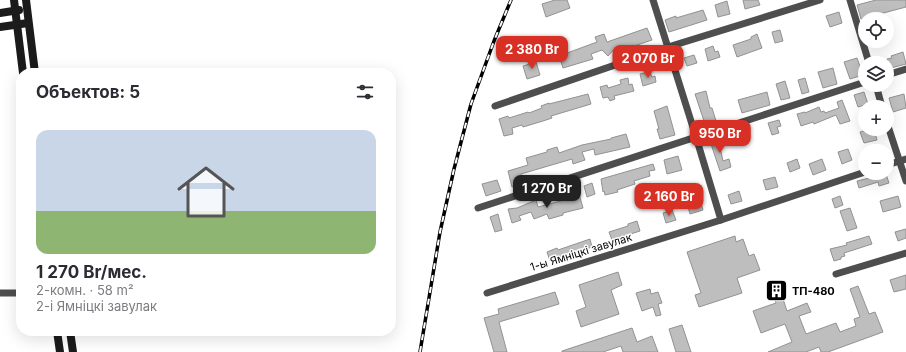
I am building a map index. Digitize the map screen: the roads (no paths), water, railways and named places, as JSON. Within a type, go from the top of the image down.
[{"type":"main road","points":[[14,0],[22,68]]},
{"type":"main road","points":[[0,13],[15,10],[26,4],[34,68]]},
{"type":"main road","points":[[0,26],[28,23]]},
{"type":"main road","points":[[58,336],[60,352]]},
{"type":"main road","points":[[71,336],[73,352]]},
{"type":"street","points":[[653,0],[721,220]]},
{"type":"street","points":[[495,106],[668,47],[820,0]]},
{"type":"street","points":[[850,0],[867,56]]},
{"type":"street","points":[[894,73],[906,69]]},
{"type":"street","points":[[478,208],[858,84]]},
{"type":"street","points":[[893,136],[902,160],[906,182]]},
{"type":"street","name":"1-ы Ямніцкі завулак","points":[[487,293],[721,220],[858,174]]},
{"type":"street","points":[[836,274],[906,253]]},
{"type":"street","points":[[0,293],[16,293]]},
{"type":"railway","points":[[420,352],[440,232],[454,169],[471,104],[511,0]]},
{"type":"place","name":"ТП-480","points":[[777,291]]}]
